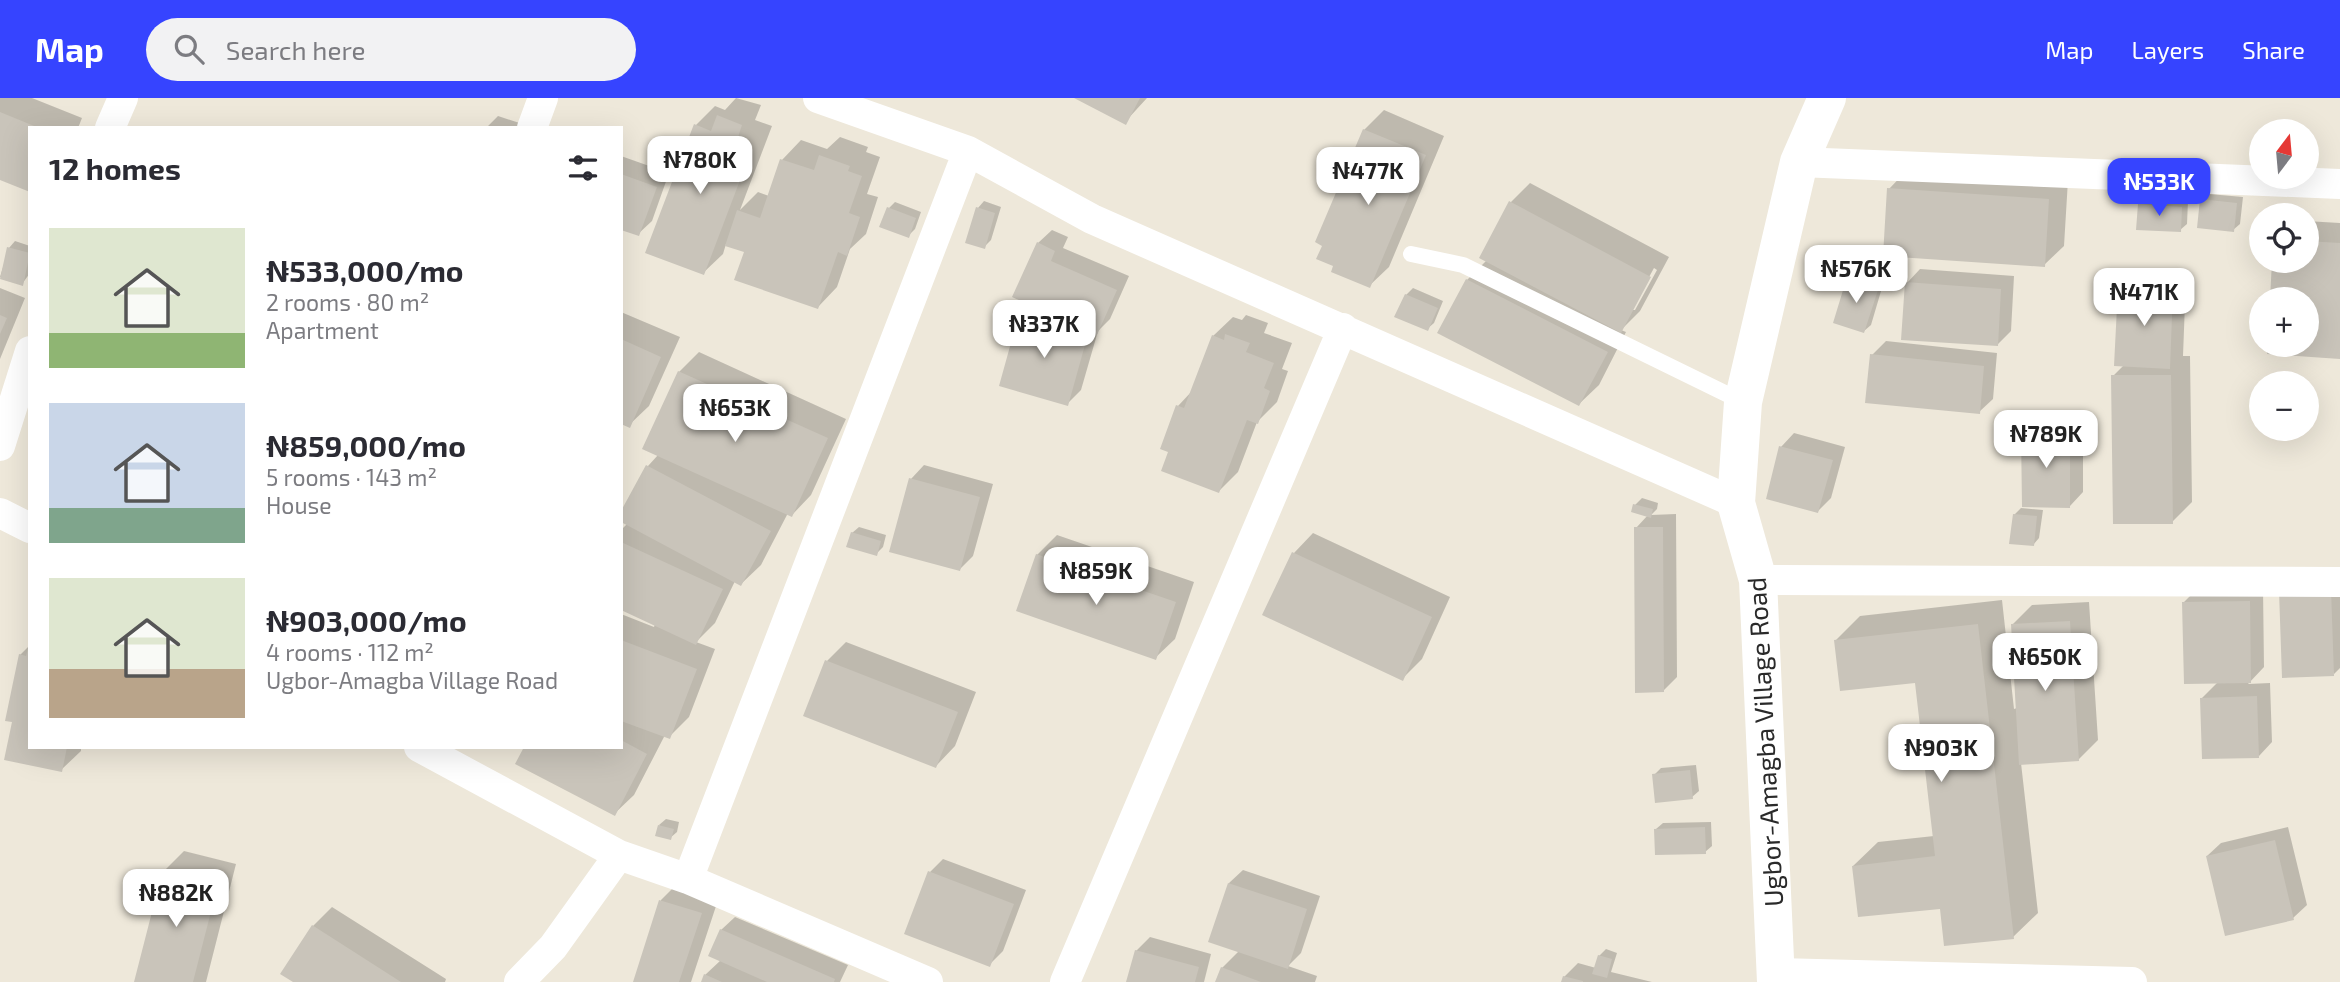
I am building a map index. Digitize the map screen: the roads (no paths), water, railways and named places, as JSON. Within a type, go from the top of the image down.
[{"type":"street","points":[[111,126],[123,98]]},
{"type":"street","points":[[533,126],[543,98]]},
{"type":"street","points":[[818,98],[968,150],[1092,219],[1736,503]]},
{"type":"street","name":"Ugbor-Amagba Village Road","points":[[1776,978],[1758,580],[1736,503],[1743,402],[1799,162],[1827,98]]},
{"type":"street","points":[[688,879],[968,150]]},
{"type":"street","points":[[1799,162],[2340,184]]},
{"type":"street","points":[[1065,982],[1343,328]]},
{"type":"street","points":[[0,446],[28,357]]},
{"type":"street","points":[[0,513],[28,527]]},
{"type":"street","points":[[1758,580],[2340,582]]},
{"type":"street","points":[[423,749],[619,855],[688,879],[928,982]]},
{"type":"street","points":[[519,982],[554,947],[619,855]]},
{"type":"street","points":[[1776,978],[2132,982]]},
{"type":"lane","points":[[1411,254],[1463,265],[1743,402]]}]
